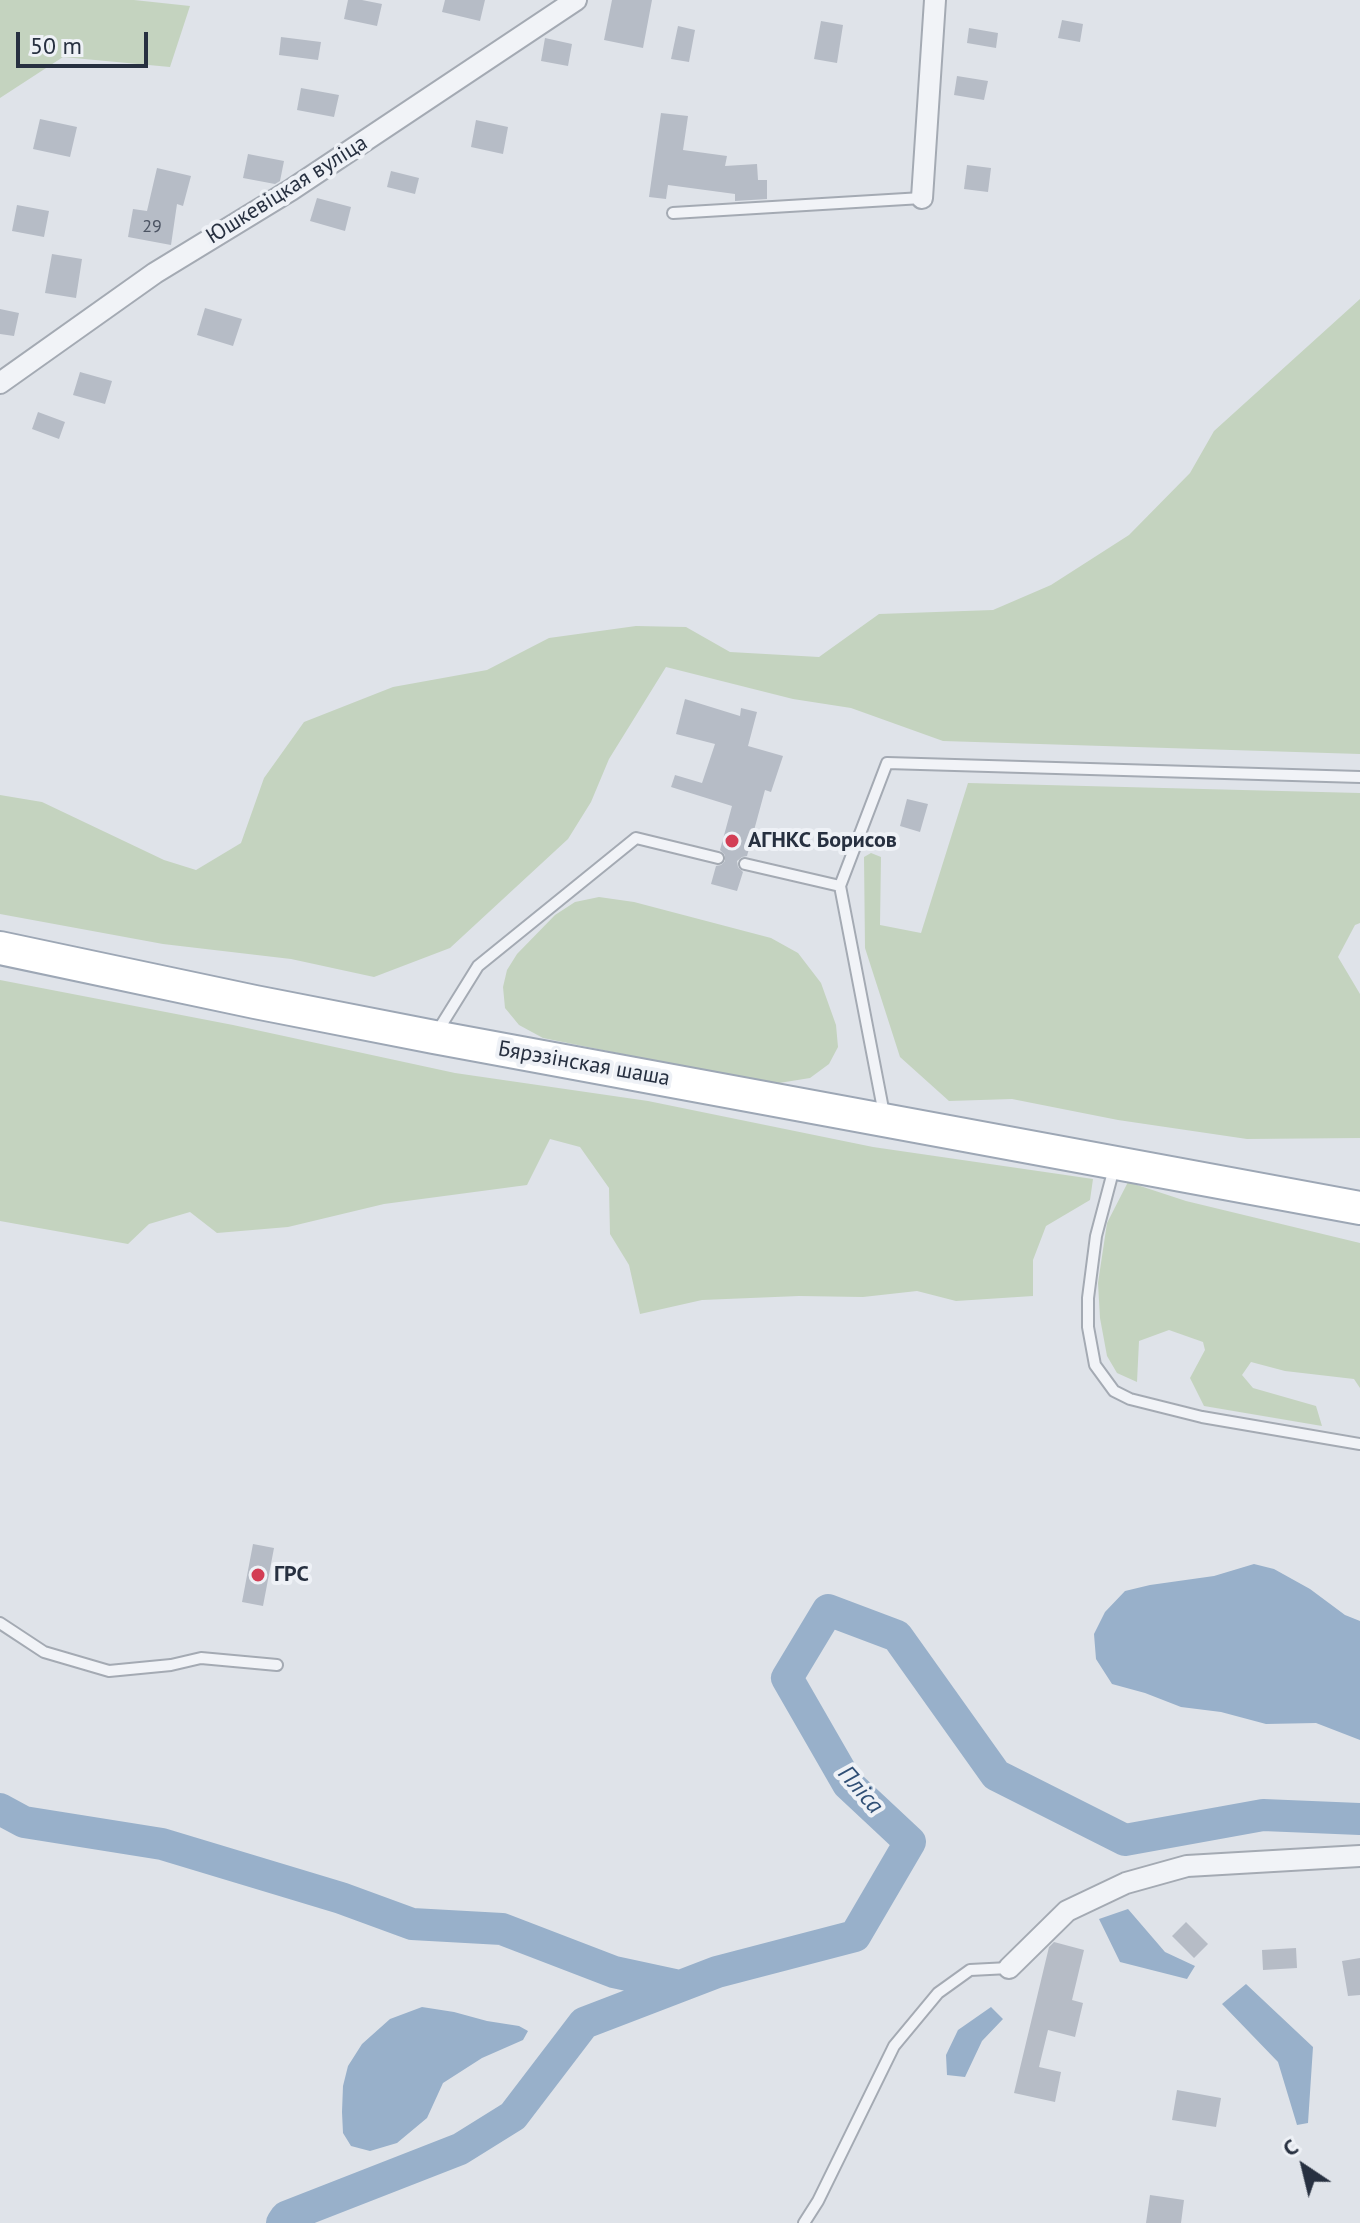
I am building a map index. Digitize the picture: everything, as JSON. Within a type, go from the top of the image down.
[{"type":"main road","name":"Бярэзінская шаша","points":[[0,948],[434,1037],[1360,1208]]},
{"type":"street","name":"Юшкевіцкая вуліца","points":[[0,383],[155,273],[291,190],[576,0]]},
{"type":"street","points":[[922,198],[935,0]]},
{"type":"street","points":[[1009,1968],[1067,1911],[1126,1883],[1187,1866],[1360,1856]]},
{"type":"lane","points":[[673,213],[922,198]]},
{"type":"lane","points":[[885,1120],[840,886],[887,763],[1360,777]]},
{"type":"lane","points":[[434,1037],[478,966],[636,838],[718,858]]},
{"type":"lane","points":[[745,864],[840,886]]},
{"type":"lane","points":[[1115,1162],[1096,1236],[1088,1298],[1088,1327],[1095,1365],[1114,1391],[1130,1399],[1202,1417],[1360,1444]]},
{"type":"lane","points":[[0,1623],[44,1652],[109,1671],[171,1665],[201,1658],[277,1665]]},
{"type":"lane","points":[[804,2223],[818,2201],[894,2046],[938,1993],[970,1970],[1009,1968]]},
{"type":"green space","points":[[0,0],[134,0],[190,6],[170,67],[63,57],[0,98]]},
{"type":"green space","points":[[1360,299],[1360,754],[943,741],[851,708],[793,699],[666,667],[609,759],[591,802],[568,839],[450,948],[374,977],[291,959],[163,944],[0,914],[0,795],[42,802],[164,860],[196,870],[241,843],[264,778],[304,722],[393,687],[487,670],[549,638],[636,626],[686,627],[730,652],[819,657],[879,614],[993,610],[1051,585],[1129,535],[1190,473],[1214,431]]},
{"type":"green space","points":[[968,783],[1360,793],[1360,923],[1355,925],[1338,957],[1360,994],[1360,1138],[1247,1139],[1118,1120],[1012,1099],[949,1101],[900,1057],[865,948],[864,857],[871,853],[881,857],[880,925],[921,933]]},
{"type":"green space","points":[[599,897],[634,902],[771,938],[798,953],[821,983],[836,1025],[838,1047],[829,1064],[810,1078],[779,1083],[751,1080],[543,1038],[519,1025],[505,1008],[503,987],[507,970],[517,954],[555,915],[575,902]]},
{"type":"green space","points":[[0,980],[233,1025],[455,1073],[648,1101],[873,1147],[1093,1179],[1090,1200],[1046,1226],[1033,1260],[1033,1296],[956,1301],[917,1291],[863,1297],[702,1300],[640,1314],[629,1265],[610,1234],[609,1188],[580,1147],[550,1139],[527,1185],[384,1204],[288,1227],[217,1233],[190,1212],[149,1224],[128,1244],[0,1221]]},
{"type":"green space","points":[[1128,1182],[1186,1201],[1360,1243],[1360,1388],[1354,1379],[1285,1371],[1251,1362],[1242,1375],[1253,1388],[1316,1406],[1322,1426],[1204,1406],[1190,1378],[1205,1350],[1203,1342],[1169,1330],[1139,1341],[1137,1382],[1117,1373],[1107,1356],[1098,1283],[1107,1223]]},
{"type":"water","points":[[1254,1564],[1274,1569],[1310,1589],[1345,1615],[1360,1621],[1360,1740],[1316,1723],[1266,1724],[1221,1712],[1181,1707],[1112,1684],[1096,1659],[1094,1634],[1105,1612],[1125,1591],[1214,1576]]},
{"type":"water","points":[[1128,1909],[1165,1952],[1195,1966],[1187,1979],[1120,1962],[1099,1919]]},
{"type":"water","points":[[1246,1984],[1313,2047],[1308,2123],[1297,2125],[1278,2062],[1222,2004]]},
{"type":"water","points":[[422,2007],[519,2026],[528,2031],[523,2040],[482,2058],[443,2083],[427,2118],[397,2143],[370,2151],[351,2146],[343,2133],[342,2112],[348,2066],[362,2044],[390,2019]]},
{"type":"water","points":[[991,2007],[1003,2019],[982,2041],[965,2077],[947,2075],[946,2055],[958,2030]]},
{"type":"building","points":[[348,0],[382,4],[377,26],[344,19]]},
{"type":"building","points":[[445,0],[485,0],[480,21],[442,12]]},
{"type":"building","points":[[612,0],[652,0],[643,48],[604,40]]},
{"type":"building","points":[[1062,20],[1083,24],[1080,42],[1058,38]]},
{"type":"building","points":[[821,21],[843,25],[837,63],[814,59]]},
{"type":"building","points":[[678,26],[695,30],[689,62],[671,59]]},
{"type":"building","points":[[969,28],[998,33],[996,48],[967,43]]},
{"type":"building","points":[[281,37],[321,42],[318,60],[279,55]]},
{"type":"building","points":[[545,38],[572,44],[568,66],[541,61]]},
{"type":"building","points":[[957,76],[988,81],[984,100],[954,95]]},
{"type":"building","points":[[301,88],[339,95],[334,117],[297,110]]},
{"type":"building","points":[[661,113],[688,116],[683,150],[727,156],[725,166],[757,164],[758,180],[767,180],[767,199],[735,201],[735,194],[668,185],[666,199],[649,197]]},
{"type":"building","points":[[40,119],[77,127],[70,157],[33,149]]},
{"type":"building","points":[[476,120],[508,127],[503,154],[471,147]]},
{"type":"building","points":[[248,154],[284,161],[280,181],[275,184],[243,178]]},
{"type":"building","points":[[967,165],[991,168],[988,192],[964,189]]},
{"type":"building","points":[[157,168],[191,176],[183,206],[177,204],[171,245],[128,237],[133,209],[147,211]]},
{"type":"building","points":[[391,171],[419,178],[415,194],[387,187]]},
{"type":"building","points":[[317,198],[351,207],[345,231],[310,221]]},
{"type":"building","points":[[17,205],[49,211],[44,237],[12,231]]},
{"type":"building","points":[[52,254],[82,259],[76,298],[45,293]]},
{"type":"building","points":[[205,308],[242,319],[233,346],[197,335]]},
{"type":"building","points":[[0,309],[19,313],[14,336],[0,334]]},
{"type":"building","points":[[80,372],[112,381],[105,404],[73,395]]},
{"type":"building","points":[[38,412],[65,422],[59,439],[32,429]]},
{"type":"building","points":[[685,699],[740,716],[741,708],[757,712],[748,746],[783,756],[771,792],[765,790],[747,856],[737,861],[743,872],[737,891],[711,884],[716,866],[725,861],[725,855],[720,850],[732,806],[671,787],[675,775],[702,783],[715,744],[676,734]]},
{"type":"building","points":[[907,799],[928,804],[920,832],[900,826]]},
{"type":"building","name":"ГРС","points":[[253,1544],[274,1548],[263,1606],[242,1602]]},
{"type":"building","points":[[1186,1922],[1208,1944],[1194,1958],[1172,1936]]},
{"type":"building","points":[[1054,1942],[1084,1950],[1072,2000],[1083,2003],[1075,2037],[1048,2030],[1039,2067],[1061,2072],[1055,2102],[1014,2093],[1049,1947]]},
{"type":"building","points":[[1296,1948],[1297,1968],[1263,1970],[1262,1950]]},
{"type":"building","points":[[1360,1958],[1360,1995],[1348,1996],[1342,1961]]},
{"type":"building","points":[[1177,2090],[1221,2098],[1216,2127],[1172,2120]]},
{"type":"building","points":[[1150,2195],[1184,2200],[1181,2223],[1146,2223]]},
{"type":"waterway","name":"Пліса","points":[[282,2223],[286,2217],[460,2149],[513,2116],[584,2023],[717,1972],[855,1936],[910,1842],[848,1784],[787,1678],[828,1610],[897,1636],[996,1775],[1125,1840],[1263,1815],[1360,1819]]},
{"type":"waterway","points":[[0,1809],[24,1822],[162,1844],[341,1898],[412,1924],[502,1929],[614,1972],[679,1986]]},
{"type":"place","name":"АГНКС Борисов","points":[[732,841]]},
{"type":"place","name":"ГРС","points":[[258,1575]]}]
